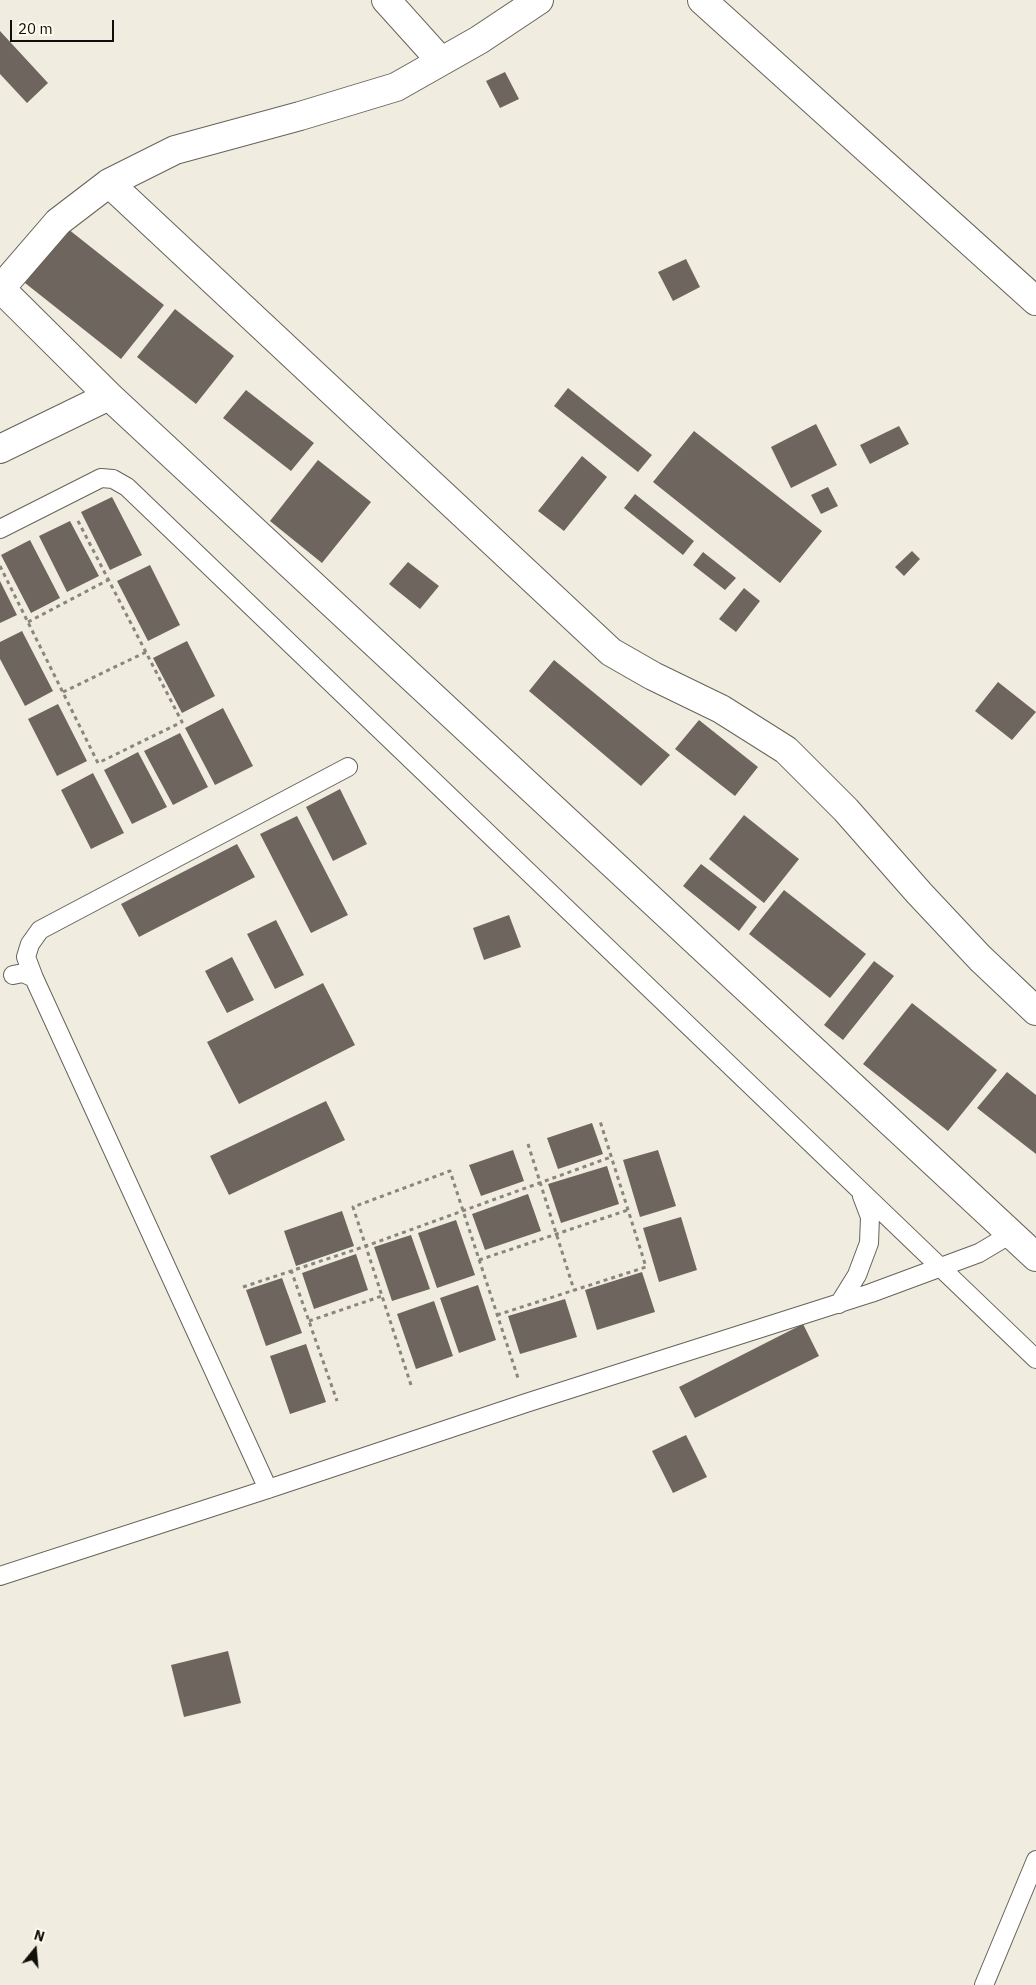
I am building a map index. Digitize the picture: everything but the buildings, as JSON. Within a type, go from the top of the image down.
[{"type":"street","points":[[386,0],[441,62]]},
{"type":"street","points":[[539,0],[479,40],[396,87],[300,116],[175,150],[108,183],[58,222],[0,288],[109,396],[1036,1258]]},
{"type":"street","points":[[702,0],[1036,301]]},
{"type":"street","points":[[108,183],[611,652],[654,676],[721,709],[786,750],[846,810],[919,893],[980,958],[1036,1011]]},
{"type":"street","points":[[0,450],[109,396]]},
{"type":"lane","points":[[0,529],[102,478],[113,479],[127,487],[1036,1359]]},
{"type":"lane","points":[[268,1489],[26,957],[30,944],[40,930],[348,767]]},
{"type":"lane","points":[[13,975],[23,973],[34,978]]},
{"type":"lane","points":[[839,1304],[857,1275],[869,1243],[870,1217],[859,1188]]},
{"type":"lane","points":[[0,1576],[268,1489],[526,1402],[839,1304],[979,1254],[1011,1234]]},
{"type":"lane","points":[[984,1985],[1036,1860]]},
{"type":"path","points":[[0,566],[98,763],[182,722],[66,496]]},
{"type":"path","points":[[28,622],[108,580]]},
{"type":"path","points":[[63,692],[146,652]]},
{"type":"path","points":[[497,1315],[646,1267],[600,1121]]},
{"type":"path","points":[[528,1144],[574,1290]]},
{"type":"path","points":[[243,1286],[366,1246],[611,1157]]},
{"type":"path","points":[[411,1386],[353,1207],[450,1171],[526,1402]]},
{"type":"path","points":[[479,1260],[628,1210]]},
{"type":"path","points":[[291,1270],[336,1401]]},
{"type":"path","points":[[309,1321],[382,1296]]}]
